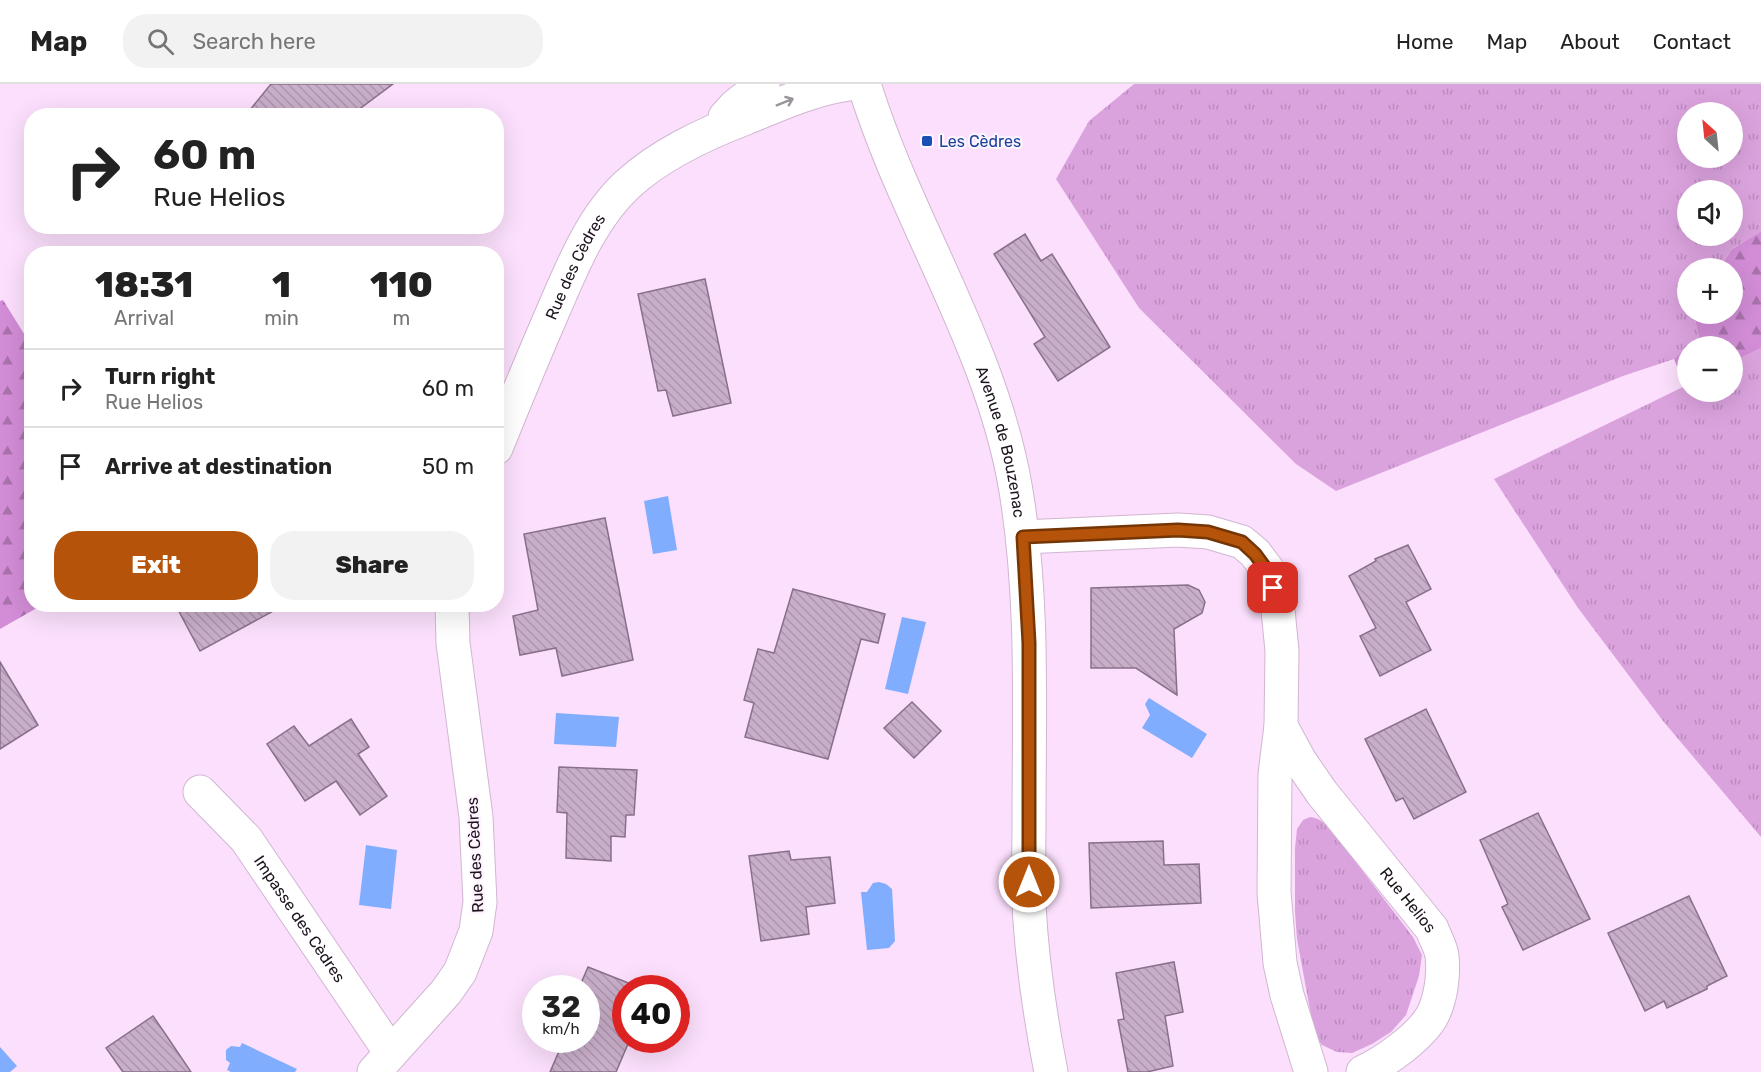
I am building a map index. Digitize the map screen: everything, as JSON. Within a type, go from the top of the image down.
[{"type":"street","name":"Rue des Cèdres","points":[[712,131],[735,106],[764,84]]},
{"type":"street","name":"Rue des Cèdres","points":[[504,428],[584,244],[604,211],[627,185],[657,162],[712,131],[802,95],[849,84]]},
{"type":"street","name":"Avenue de Bouzenac","points":[[864,84],[885,145],[934,254],[999,417],[1014,478],[1023,537],[1029,643],[1029,902],[1032,956],[1039,1014],[1051,1072]]},
{"type":"street","name":"Rue Helios","points":[[1023,537],[1178,530],[1208,532],[1242,542],[1266,569],[1278,610],[1282,651],[1281,726],[1275,774],[1274,892],[1280,963],[1287,995],[1311,1072]]},
{"type":"street","name":"Rue des Cèdres","points":[[383,1063],[446,992],[460,972],[476,931],[480,902],[476,817],[453,643],[452,612]]},
{"type":"street","name":"Rue Helios","points":[[1281,726],[1300,761],[1322,793],[1432,929],[1442,954],[1441,986],[1432,1016],[1406,1045],[1378,1065],[1363,1072]]},
{"type":"street","name":"Impasse des Cèdres","points":[[201,792],[246,839],[383,1063]]},
{"type":"green space","points":[[1134,84],[1761,84],[1761,231],[1743,242],[1743,180],[1677,180],[1677,246],[1737,246],[1731,250],[1726,258],[1677,258],[1677,324],[1696,324],[1699,336],[1677,336],[1677,356],[1674,359],[1623,376],[1336,491],[1296,464],[1139,308],[1056,179],[1089,121]]},
{"type":"green space","points":[[1761,231],[1761,348],[1743,357],[1743,336],[1699,336],[1696,324],[1743,324],[1743,258],[1726,258],[1731,250],[1743,246],[1743,242]]},
{"type":"green space","points":[[3,300],[24,334],[24,612],[30,612],[0,629],[0,301]]},
{"type":"green space","points":[[1761,348],[1761,837],[1663,721],[1578,608],[1494,479],[1677,390],[1677,402],[1743,402],[1743,357]]},
{"type":"green space","points":[[1310,817],[1321,821],[1335,835],[1413,937],[1422,955],[1419,976],[1406,1015],[1391,1032],[1352,1053],[1337,1052],[1322,1045],[1315,1037],[1297,939],[1295,848],[1297,829],[1303,820]]},
{"type":"water","points":[[668,496],[677,550],[653,554],[644,501]]},
{"type":"water","points":[[902,617],[926,622],[908,694],[885,689]]},
{"type":"water","points":[[1149,698],[1207,734],[1192,758],[1142,728],[1150,715],[1145,704]]},
{"type":"water","points":[[556,713],[619,717],[616,747],[554,744]]},
{"type":"water","points":[[366,845],[397,850],[391,909],[359,905]]},
{"type":"water","points":[[879,882],[892,889],[895,941],[889,948],[867,950],[861,892],[867,892],[873,883]]},
{"type":"water","points":[[242,1043],[297,1069],[295,1072],[231,1072],[227,1070],[230,1063],[226,1060],[226,1050],[231,1046],[240,1047]]},
{"type":"water","points":[[0,1047],[17,1066],[10,1072],[0,1072]]},
{"type":"building","points":[[271,84],[393,84],[361,108],[252,108]]},
{"type":"building","points":[[1025,234],[1041,261],[1052,254],[1110,347],[1058,381],[1034,344],[1045,337],[994,254]]},
{"type":"building","points":[[705,279],[731,403],[673,416],[666,390],[658,391],[638,294]]},
{"type":"building","points":[[605,518],[633,660],[562,676],[556,648],[520,655],[513,616],[538,610],[524,534]]},
{"type":"building","points":[[1408,545],[1431,589],[1406,602],[1431,650],[1380,676],[1360,636],[1376,628],[1349,576],[1376,561],[1375,559]]},
{"type":"building","points":[[1188,585],[1199,590],[1205,602],[1202,613],[1174,629],[1177,695],[1136,668],[1091,668],[1091,588]]},
{"type":"building","points":[[793,589],[885,614],[878,643],[861,639],[828,759],[745,737],[754,703],[744,700],[758,649],[774,653]]},
{"type":"building","points":[[179,612],[271,612],[200,651]]},
{"type":"building","points":[[0,662],[38,725],[0,749]]},
{"type":"building","points":[[912,702],[941,731],[914,758],[884,728]]},
{"type":"building","points":[[1426,709],[1466,792],[1414,819],[1403,798],[1396,801],[1365,739]]},
{"type":"building","points":[[351,719],[369,747],[358,754],[387,796],[360,815],[336,781],[305,801],[267,744],[294,726],[309,746]]},
{"type":"building","points":[[559,767],[637,770],[634,815],[626,815],[625,837],[611,836],[611,861],[566,858],[567,813],[557,812]]},
{"type":"building","points":[[1538,813],[1590,919],[1523,950],[1502,907],[1508,904],[1480,840]]},
{"type":"building","points":[[1163,841],[1164,865],[1199,864],[1201,903],[1091,908],[1089,843]]},
{"type":"building","points":[[789,851],[791,860],[830,857],[835,903],[806,907],[809,934],[761,941],[749,856]]},
{"type":"building","points":[[1689,896],[1727,976],[1707,986],[1707,989],[1667,1008],[1664,1001],[1645,1011],[1608,933]]},
{"type":"building","points":[[1174,962],[1183,1012],[1165,1016],[1173,1066],[1147,1072],[1128,1072],[1118,1020],[1124,1019],[1116,973]]},
{"type":"building","points":[[588,967],[612,977],[612,1053],[624,1053],[616,1072],[550,1072],[558,1053],[600,1053],[600,975],[585,975]]},
{"type":"building","points":[[153,1016],[191,1072],[123,1072],[106,1048]]},
{"type":"place","name":"Les Cèdres","points":[[927,141]]},
{"type":"route","points":[[1029,882],[1029,643],[1023,537],[1178,530],[1208,532],[1242,542],[1266,569],[1273,588]]}]
